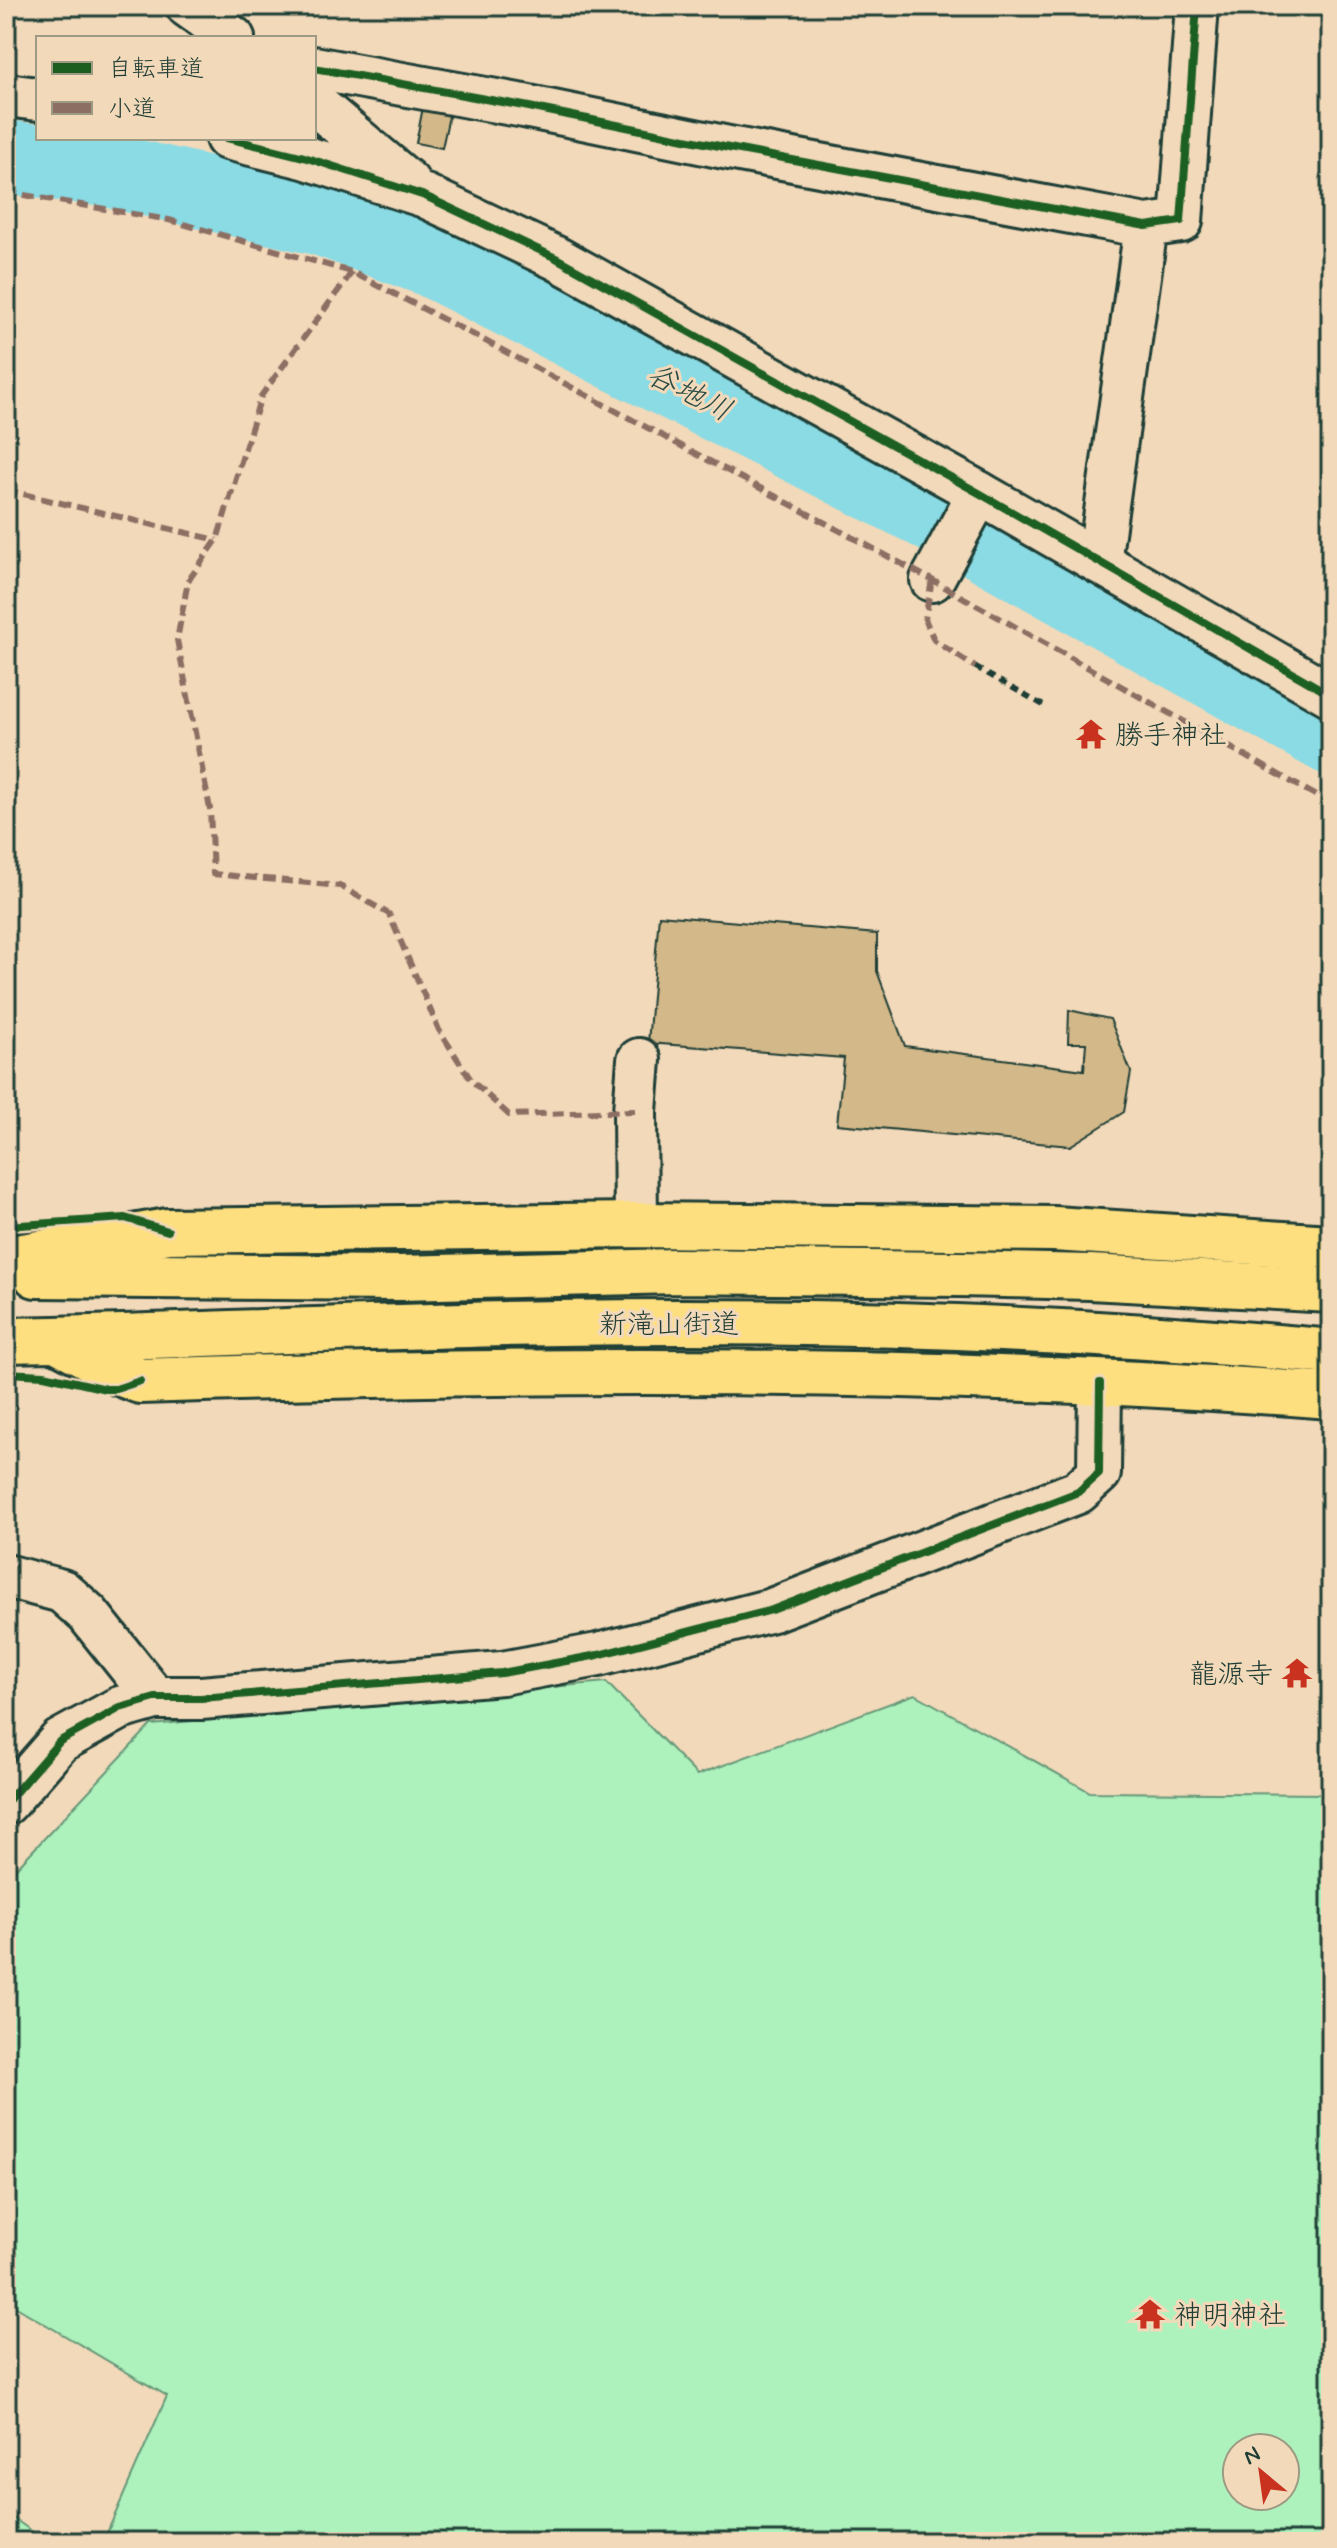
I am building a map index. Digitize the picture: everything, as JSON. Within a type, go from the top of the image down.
[{"type":"main road","points":[[6,1259],[168,1231],[636,1225],[1054,1229],[1331,1247]]},
{"type":"main road","name":"新滝山街道","points":[[6,1275],[399,1278],[675,1271],[942,1274],[1090,1277],[1331,1290]]},
{"type":"main road","name":"新滝山街道","points":[[6,1340],[559,1323],[883,1325],[1189,1339],[1331,1352]]},
{"type":"main road","points":[[56,1339],[140,1381],[362,1374],[967,1376],[1187,1385],[1331,1396]]},
{"type":"street","points":[[188,6],[230,36]]},
{"type":"street","points":[[233,6],[233,36]]},
{"type":"street","points":[[316,68],[1146,226],[1181,221],[1197,6]]},
{"type":"street","points":[[6,95],[36,99]]},
{"type":"street","points":[[316,105],[425,196]]},
{"type":"street","points":[[235,140],[304,157],[425,196],[556,258],[974,502],[1099,562],[1331,695]]},
{"type":"street","points":[[1099,562],[1146,226]]},
{"type":"street","points":[[938,570],[974,502]]},
{"type":"street","points":[[636,1225],[635,1111],[639,1060]]},
{"type":"street","points":[[6,1803],[60,1741],[120,1708],[155,1698],[201,1698],[502,1673],[598,1655],[772,1610],[1078,1492],[1099,1473],[1100,1383]]},
{"type":"street","points":[[6,1576],[62,1591],[88,1614],[155,1698]]},
{"type":"path","points":[[975,667],[1048,708]]},
{"type":"green space","points":[[606,1682],[697,1775],[915,1694],[1090,1792],[1331,1794],[1331,2542],[103,2542],[167,2396],[6,2301],[6,1879],[151,1725]]},
{"type":"green space","points":[[6,2513],[47,2542],[6,2542]]},
{"type":"building","points":[[424,102],[451,107],[442,148],[416,143]]},
{"type":"building","points":[[659,915],[877,934],[877,971],[905,1046],[1084,1070],[1086,1043],[1068,1043],[1069,1010],[1110,1019],[1131,1072],[1124,1112],[1070,1146],[837,1124],[844,1058],[648,1043]]},
{"type":"waterway","name":"谷地川","points":[[6,157],[107,170],[322,219],[433,261],[920,508],[1331,738]]},
{"type":"marked path","points":[[6,192],[169,220],[352,272],[932,580],[1331,804]]},
{"type":"marked path","points":[[352,272],[261,396],[217,540],[188,581],[177,640],[210,809],[213,874],[340,886],[389,914],[439,1030],[471,1080],[509,1115],[635,1111]]},
{"type":"marked path","points":[[6,490],[217,540]]},
{"type":"marked path","points":[[932,580],[925,619],[934,640],[975,667]]},
{"type":"cycle path","points":[[316,68],[1146,226],[1181,221],[1197,6]]},
{"type":"cycle path","points":[[235,140],[304,157],[425,196],[556,258],[979,493],[1331,695]]},
{"type":"cycle path","points":[[6,1226],[125,1218],[168,1231]]},
{"type":"cycle path","points":[[6,1373],[44,1375],[106,1389],[140,1381]]},
{"type":"cycle path","points":[[6,1803],[60,1741],[120,1708],[155,1698],[201,1698],[502,1673],[598,1655],[772,1610],[1078,1492],[1099,1473],[1100,1383]]},
{"type":"place","name":"勝手神社","points":[[1091,734]]},
{"type":"place","name":"龍源寺","points":[[1297,1673]]},
{"type":"place","name":"神明神社","points":[[1150,2314]]}]
